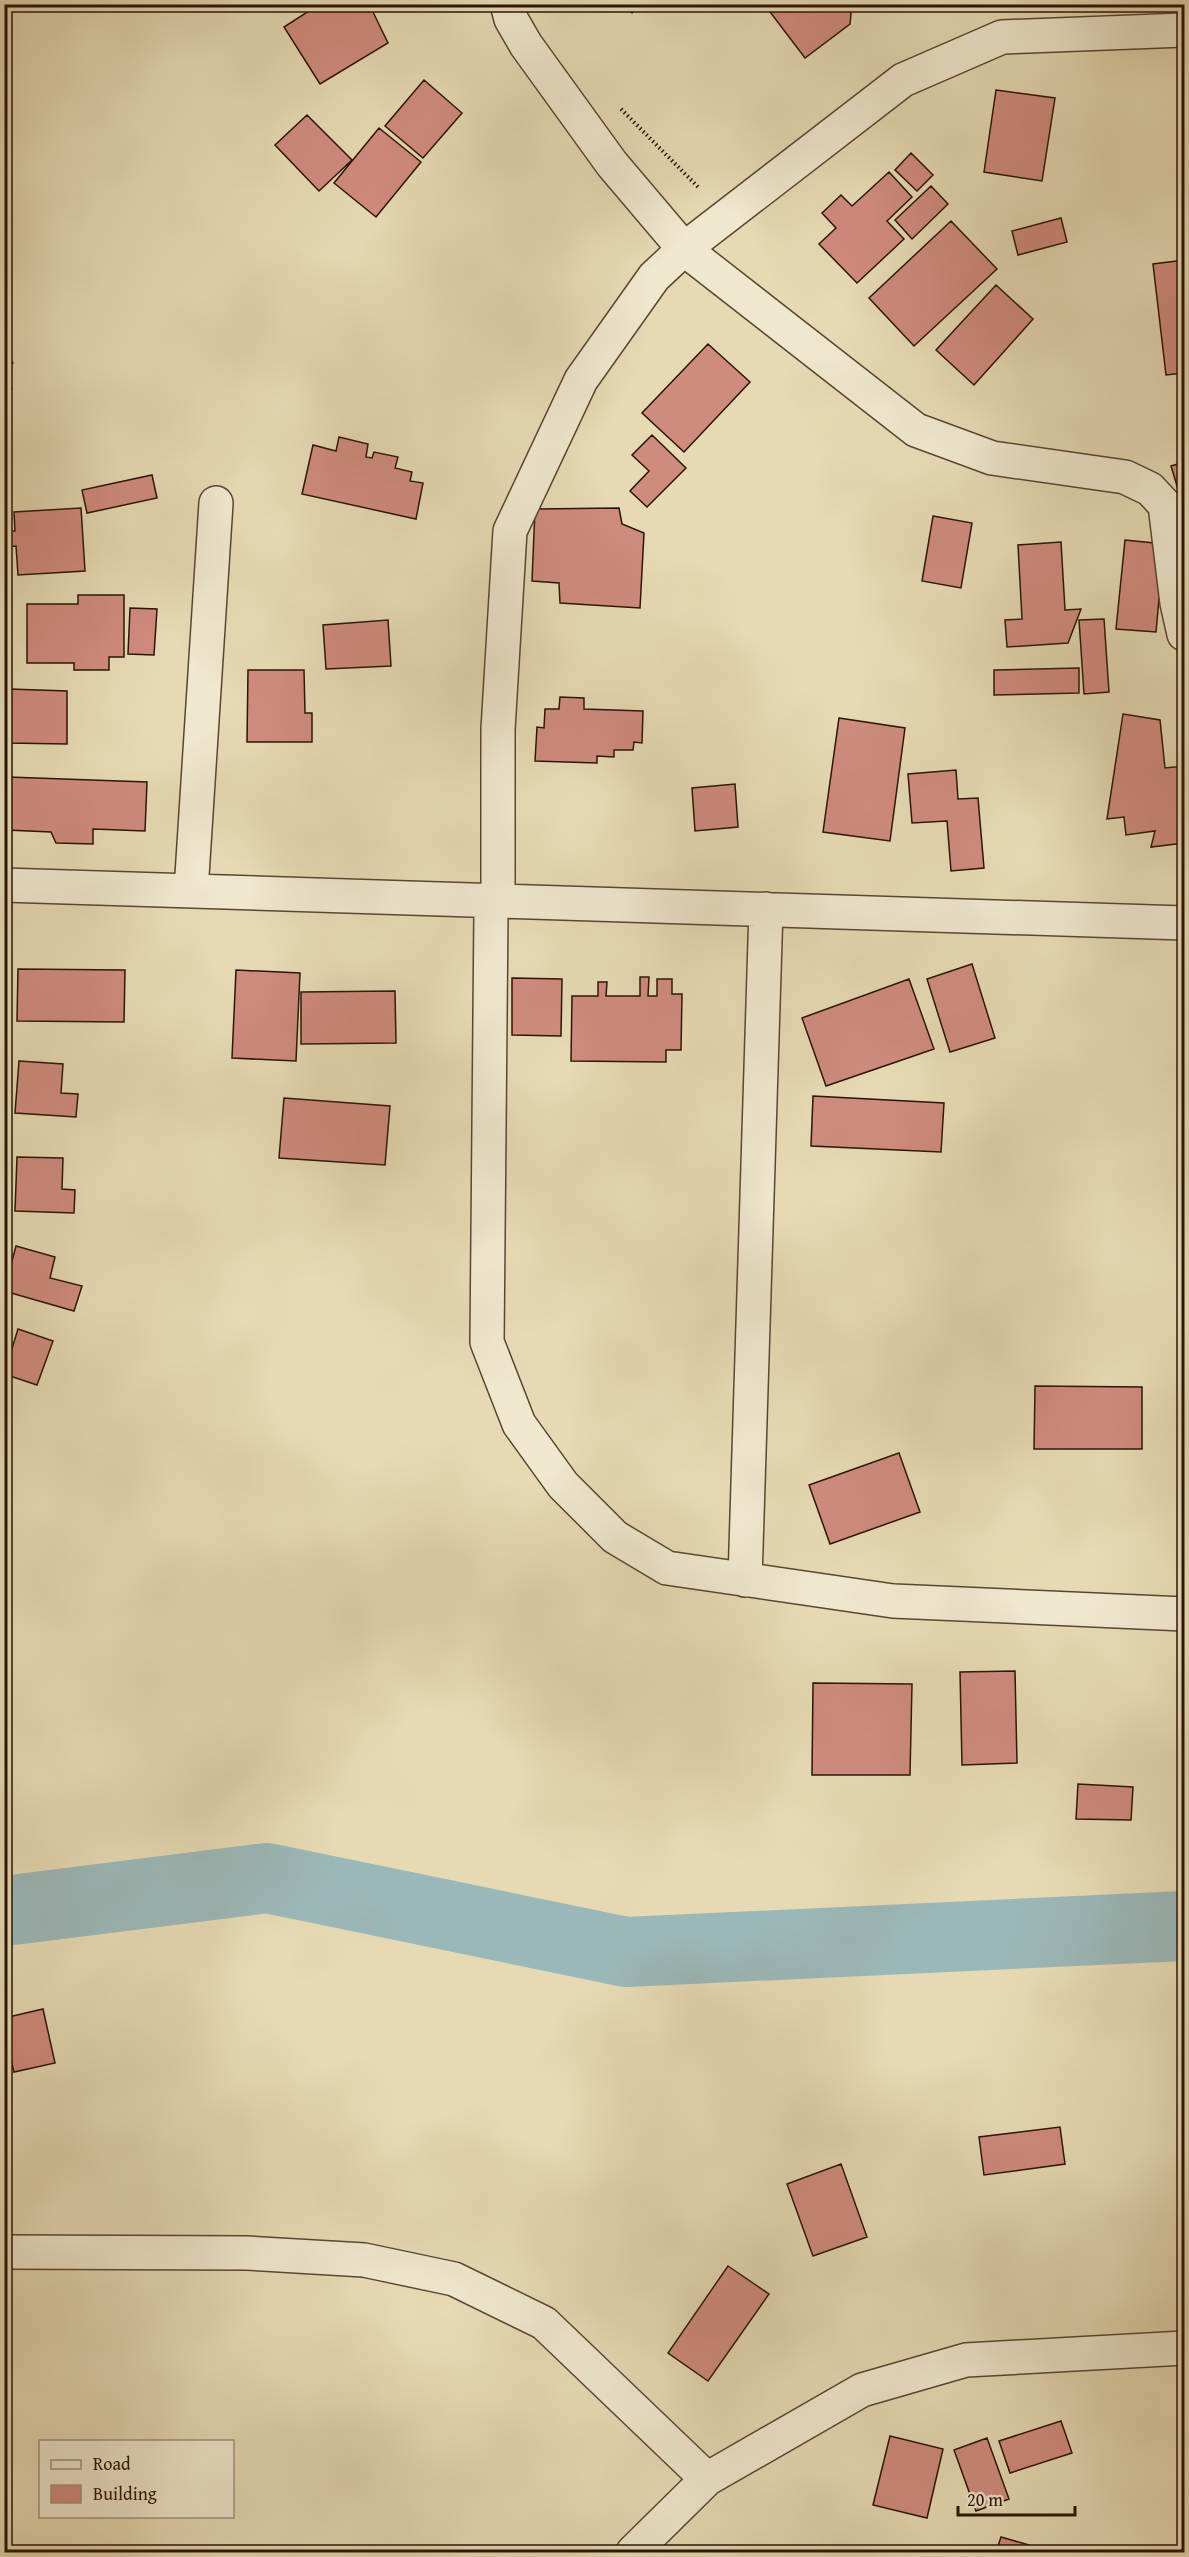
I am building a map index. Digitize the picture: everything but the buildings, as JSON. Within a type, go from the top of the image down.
[{"type":"street","points":[[507,4],[510,18],[526,45],[612,164],[684,249],[916,430],[993,458],[1125,477],[1150,489],[1164,505],[1177,603],[1185,634]]},
{"type":"street","points":[[1185,30],[1002,37],[903,80],[684,249],[654,277],[581,380],[510,531],[498,729],[498,901],[491,911],[487,1342],[519,1424],[563,1485],[615,1537],[667,1568],[893,1601],[1185,1614]]},
{"type":"street","points":[[191,891],[216,502]]},
{"type":"street","points":[[4,885],[1185,923]]},
{"type":"street","points":[[745,1580],[766,909]]},
{"type":"street","points":[[4,2252],[247,2253],[364,2260],[454,2279],[544,2323],[707,2479]]},
{"type":"street","points":[[633,2553],[707,2479],[862,2390],[966,2360],[1185,2349]]},
{"type":"path","points":[[616,103],[651,141],[728,214]]},
{"type":"waterway","points":[[4,1911],[267,1878],[626,1952],[1184,1926]]}]
